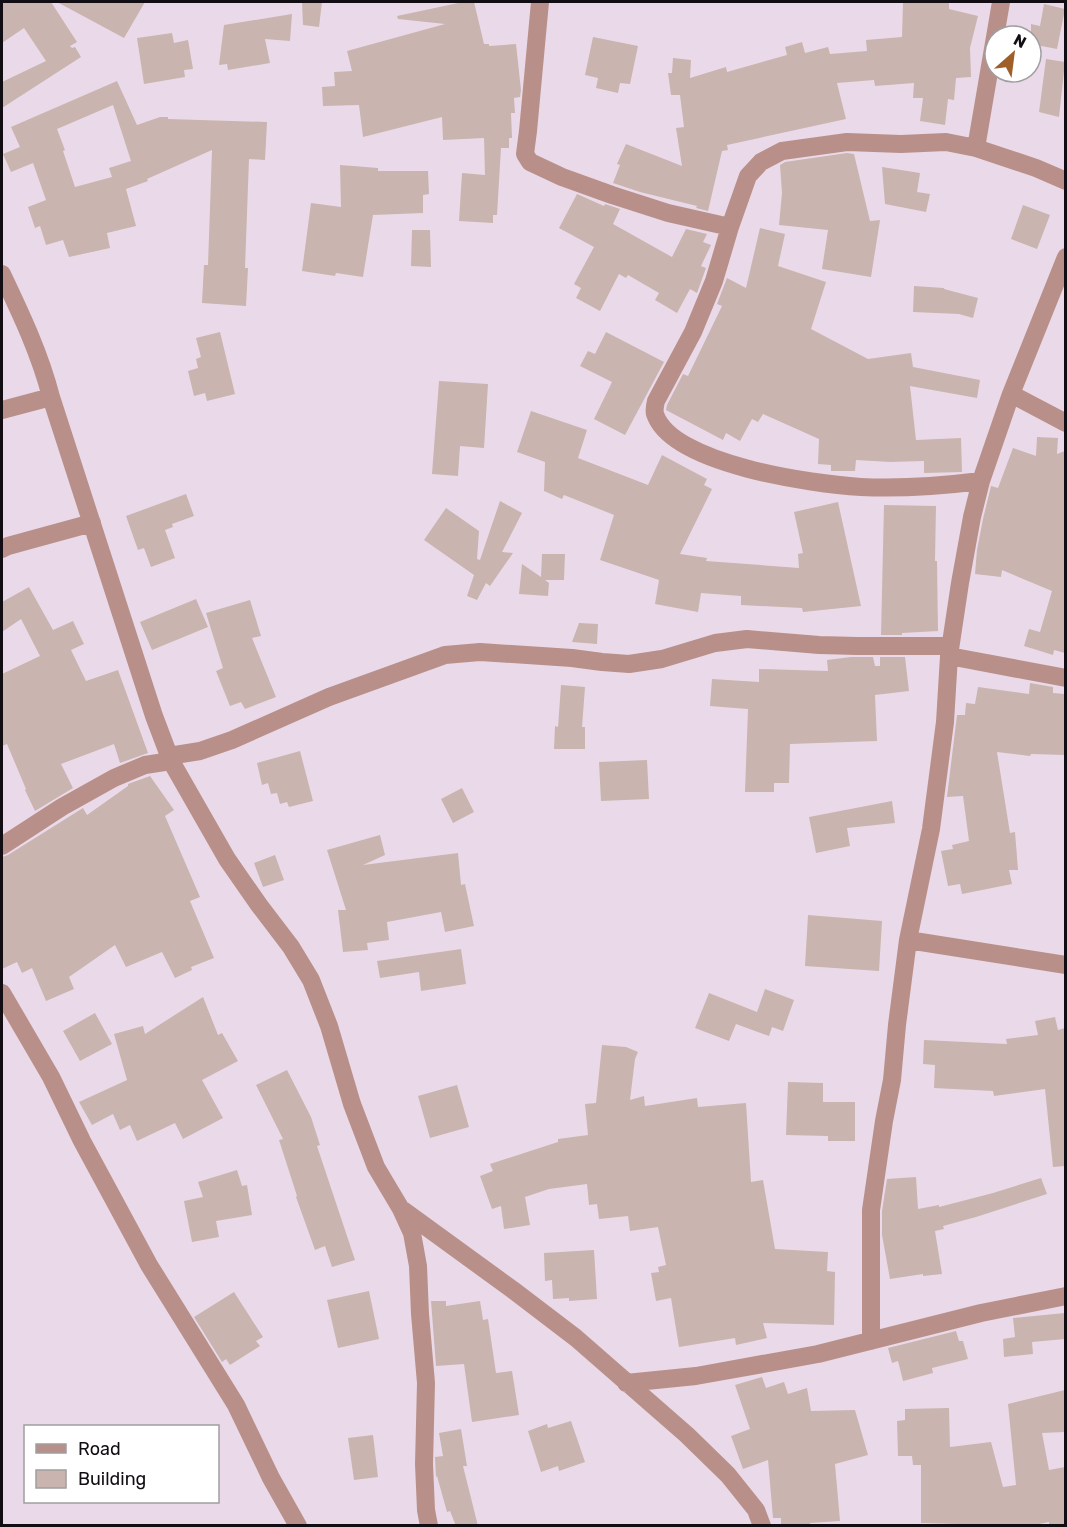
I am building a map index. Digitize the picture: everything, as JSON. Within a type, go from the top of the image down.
[{"type":"street","points":[[540,2],[525,154],[530,162],[562,177],[612,195],[668,213],[730,227]]},
{"type":"street","points":[[976,148],[1000,2]]},
{"type":"street","points":[[981,481],[932,487],[860,487],[786,478],[740,467],[693,450],[672,436],[661,425],[654,412],[656,400],[693,332],[714,281],[748,176],[760,162],[782,151],[847,142],[901,144],[946,142],[976,148],[1036,168],[1065,181]]},
{"type":"street","points":[[871,1341],[871,1210],[892,1080],[908,939],[931,829],[945,722],[949,651],[972,517],[981,481],[1011,394],[1065,257]]},
{"type":"street","points":[[2,274],[29,331],[46,378],[154,716],[170,758],[227,859],[291,947],[311,980],[329,1026],[352,1104],[376,1167],[401,1209],[412,1233],[418,1266],[426,1383],[424,1464],[429,1526]]},
{"type":"street","points":[[1011,394],[1065,423]]},
{"type":"street","points":[[2,410],[51,398]]},
{"type":"street","points":[[2,549],[92,523]]},
{"type":"street","points":[[2,846],[62,807],[114,778],[145,765],[232,740],[329,697],[445,655],[480,652],[628,664],[662,659],[715,643],[747,639],[949,651],[1065,678]]},
{"type":"street","points":[[908,939],[1065,965]]},
{"type":"street","points":[[2,993],[51,1077],[82,1141],[149,1265],[236,1405],[271,1478],[298,1526]]},
{"type":"street","points":[[401,1209],[576,1338],[687,1435],[728,1475],[756,1510],[762,1526]]},
{"type":"street","points":[[626,1383],[696,1376],[818,1354],[981,1313],[1065,1296]]},
{"type":"building","points":[[2,2],[51,2],[77,42],[70,46],[75,47],[81,57],[2,108],[2,82],[46,61],[24,28],[2,43]]},
{"type":"building","points":[[57,2],[145,2],[124,38]]},
{"type":"building","points":[[302,2],[322,2],[319,27],[303,25]]},
{"type":"building","points":[[463,2],[474,2],[484,44],[489,44],[489,46],[516,44],[521,90],[520,97],[514,98],[515,113],[511,113],[512,138],[509,138],[509,148],[501,148],[497,215],[493,215],[493,223],[459,221],[462,173],[485,175],[484,138],[443,140],[442,117],[363,137],[359,105],[323,106],[322,87],[335,86],[334,72],[352,71],[347,51],[445,24],[398,19],[397,16]]},
{"type":"building","points":[[903,2],[949,2],[949,9],[978,16],[970,48],[971,77],[956,78],[954,100],[948,99],[945,125],[920,121],[923,98],[913,98],[914,83],[875,86],[874,80],[837,83],[846,119],[727,145],[728,150],[722,151],[708,211],[613,183],[620,165],[617,164],[626,144],[682,166],[676,128],[684,127],[680,95],[671,95],[668,73],[672,73],[673,58],[691,60],[690,78],[726,67],[727,72],[787,55],[785,47],[802,42],[805,53],[828,47],[830,54],[867,51],[866,40],[902,37]]},
{"type":"building","points":[[1044,4],[1065,9],[1057,49],[1043,46],[1043,24],[1040,24]]},
{"type":"building","points":[[292,14],[290,41],[265,39],[270,63],[228,70],[227,64],[219,65],[224,25]]},
{"type":"building","points":[[172,33],[174,43],[188,40],[193,69],[184,70],[185,77],[144,84],[137,38]]},
{"type":"building","points":[[593,37],[638,46],[630,84],[620,83],[618,93],[596,88],[598,78],[585,75]]},
{"type":"building","points":[[1046,59],[1065,62],[1059,117],[1039,112]]},
{"type":"building","points":[[117,81],[137,125],[160,117],[267,122],[265,160],[249,159],[246,306],[202,303],[204,265],[208,265],[212,150],[147,179],[148,181],[126,189],[136,226],[107,233],[110,248],[69,257],[63,240],[46,245],[40,226],[35,228],[28,207],[46,200],[33,163],[11,172],[3,154],[20,147],[11,127]],"holes":[[[113,105],[131,161],[109,168],[112,177],[75,187],[57,129]]]},
{"type":"building","points":[[854,154],[870,221],[880,220],[871,277],[822,269],[828,230],[779,225],[782,193],[780,165],[785,162]]},
{"type":"building","points":[[340,165],[378,168],[378,171],[428,171],[429,194],[423,195],[423,213],[373,215],[363,277],[302,271],[311,203],[341,207]]},
{"type":"building","points":[[882,167],[920,173],[917,192],[930,194],[926,212],[885,204]]},
{"type":"building","points":[[577,194],[604,206],[605,204],[620,209],[613,224],[672,257],[686,229],[707,234],[703,242],[711,245],[701,266],[706,268],[697,293],[690,289],[677,313],[655,300],[659,293],[628,275],[626,278],[619,274],[600,311],[576,298],[581,288],[574,284],[594,247],[559,228]]},
{"type":"building","points":[[1023,205],[1050,215],[1037,249],[1011,239]]},
{"type":"building","points":[[760,228],[785,234],[778,266],[826,282],[811,329],[868,359],[911,353],[913,367],[980,380],[977,398],[910,386],[916,440],[961,438],[962,472],[924,473],[924,461],[856,460],[855,471],[831,471],[831,465],[818,464],[819,439],[763,414],[758,422],[752,419],[740,441],[726,433],[723,440],[666,410],[683,374],[688,376],[722,306],[717,304],[727,278],[746,288]]},
{"type":"building","points":[[412,230],[430,230],[431,267],[411,266]]},
{"type":"building","points":[[914,286],[944,288],[978,298],[973,318],[959,314],[913,312]]},
{"type":"building","points":[[220,332],[235,394],[207,401],[205,393],[194,396],[188,371],[198,368],[196,359],[201,357],[196,338]]},
{"type":"building","points":[[606,332],[664,362],[625,435],[594,419],[612,382],[580,366],[588,351],[595,354]]},
{"type":"building","points":[[439,381],[488,384],[484,448],[460,446],[458,476],[432,474]]},
{"type":"building","points":[[531,411],[587,430],[578,458],[648,485],[662,455],[707,479],[704,485],[712,489],[680,554],[707,558],[706,561],[799,568],[798,554],[803,553],[794,512],[838,502],[861,606],[803,612],[802,608],[741,605],[741,596],[701,593],[698,612],[655,604],[659,580],[600,560],[614,515],[564,495],[562,499],[544,491],[545,462],[517,452]]},
{"type":"building","points":[[1037,437],[1058,438],[1057,454],[1065,451],[1065,653],[1054,650],[1053,655],[1024,646],[1029,629],[1040,632],[1052,591],[1002,570],[1001,577],[975,574],[977,550],[991,486],[998,488],[1013,448],[1036,456]]},
{"type":"building","points":[[186,494],[194,516],[172,524],[173,527],[165,530],[175,558],[151,567],[144,548],[138,550],[126,516]]},
{"type":"building","points":[[500,501],[522,513],[502,552],[513,553],[490,586],[486,583],[477,600],[467,596],[474,575],[424,540],[446,508],[479,531],[477,559],[480,560]]},
{"type":"building","points":[[884,505],[936,506],[935,561],[937,561],[938,631],[881,635]]},
{"type":"building","points":[[542,554],[565,554],[564,580],[545,580],[549,583],[548,596],[519,594],[522,564],[541,577]]},
{"type":"building","points":[[29,587],[53,630],[73,621],[84,644],[71,650],[86,681],[118,670],[148,753],[120,763],[114,744],[61,764],[73,788],[35,811],[7,744],[2,746],[2,674],[40,656],[21,619],[2,632],[2,602]]},
{"type":"building","points":[[196,599],[208,627],[152,650],[140,622]]},
{"type":"building","points":[[250,600],[261,636],[252,638],[276,697],[245,709],[241,702],[230,706],[216,671],[223,668],[206,613]]},
{"type":"building","points":[[579,623],[598,624],[597,644],[572,642]]},
{"type":"building","points":[[873,657],[875,666],[880,666],[880,657],[905,657],[909,691],[875,695],[877,741],[790,744],[789,783],[774,783],[774,792],[745,792],[748,709],[710,706],[712,679],[759,682],[759,669],[828,671],[827,660]]},
{"type":"building","points":[[1030,683],[1053,687],[1053,693],[1065,694],[1065,755],[1031,754],[1030,756],[997,752],[1010,833],[1015,832],[1018,870],[1009,870],[1012,884],[962,894],[960,884],[948,886],[941,851],[953,849],[952,845],[969,841],[963,796],[947,797],[957,715],[965,715],[966,703],[975,704],[978,687],[1029,694]]},
{"type":"building","points":[[561,685],[585,687],[582,727],[585,727],[585,749],[554,749]]},
{"type":"building","points":[[300,751],[313,801],[289,807],[287,802],[280,804],[277,793],[271,794],[268,783],[262,785],[257,763]]},
{"type":"building","points":[[647,760],[649,799],[601,801],[599,762]]},
{"type":"building","points":[[150,776],[174,810],[165,816],[200,897],[190,901],[214,958],[191,967],[192,970],[175,978],[162,952],[126,967],[115,945],[69,977],[74,989],[46,1001],[32,968],[22,973],[17,962],[2,969],[2,857],[83,808],[87,815],[128,784]]},
{"type":"building","points":[[462,788],[474,812],[453,823],[441,799]]},
{"type":"building","points":[[892,801],[895,823],[847,828],[850,846],[816,853],[809,817]]},
{"type":"building","points":[[380,835],[385,855],[363,865],[458,853],[461,885],[465,884],[474,926],[445,932],[441,912],[387,922],[389,940],[367,943],[368,950],[343,952],[338,910],[346,910],[327,850]]},
{"type":"building","points":[[275,855],[284,880],[263,887],[254,863]]},
{"type":"building","points":[[808,915],[882,921],[879,971],[805,966]]},
{"type":"building","points":[[461,949],[466,984],[421,991],[419,972],[380,978],[377,961]]},
{"type":"building","points":[[765,989],[794,1000],[783,1031],[772,1027],[769,1036],[736,1024],[729,1041],[695,1028],[709,993],[757,1012]]},
{"type":"building","points":[[203,997],[218,1035],[222,1033],[238,1061],[202,1080],[223,1118],[183,1139],[175,1123],[137,1141],[130,1125],[120,1130],[113,1114],[92,1125],[79,1102],[127,1080],[114,1034],[143,1026],[145,1034]]},
{"type":"building","points":[[95,1013],[112,1044],[80,1061],[63,1031]]},
{"type":"building","points":[[1055,1017],[1058,1030],[1065,1028],[1065,1166],[1053,1167],[1045,1089],[994,1096],[993,1091],[934,1088],[935,1065],[923,1064],[924,1040],[1007,1044],[1006,1039],[1038,1035],[1035,1021]]},
{"type":"building","points":[[602,1045],[626,1047],[638,1052],[635,1059],[630,1100],[644,1096],[645,1106],[697,1098],[698,1107],[746,1103],[751,1182],[763,1180],[775,1249],[828,1252],[827,1271],[835,1272],[834,1325],[763,1323],[767,1338],[736,1345],[735,1338],[679,1347],[671,1298],[656,1301],[651,1273],[659,1272],[658,1267],[666,1265],[658,1227],[630,1231],[628,1216],[599,1219],[597,1204],[589,1205],[587,1184],[549,1189],[525,1197],[530,1225],[504,1229],[501,1206],[492,1209],[480,1176],[493,1171],[490,1164],[558,1142],[558,1139],[588,1135],[585,1104],[596,1103]]},
{"type":"building","points":[[287,1070],[311,1117],[320,1145],[317,1146],[355,1260],[332,1267],[325,1246],[315,1250],[279,1140],[283,1139],[256,1085]]},
{"type":"building","points":[[788,1082],[823,1083],[823,1102],[855,1102],[855,1141],[828,1141],[828,1136],[786,1135]]},
{"type":"building","points":[[457,1085],[469,1127],[430,1138],[418,1096]]},
{"type":"building","points":[[237,1170],[242,1186],[247,1185],[252,1215],[216,1221],[219,1237],[192,1242],[184,1201],[203,1197],[198,1182]]},
{"type":"building","points":[[916,1177],[918,1209],[939,1205],[939,1207],[1041,1178],[1047,1194],[943,1226],[944,1229],[935,1231],[942,1274],[923,1276],[923,1274],[890,1279],[882,1235],[882,1211],[887,1179]]},
{"type":"building","points":[[594,1250],[597,1299],[569,1301],[569,1298],[553,1299],[552,1280],[545,1281],[544,1253]]},
{"type":"building","points":[[369,1291],[379,1339],[338,1348],[327,1300]]},
{"type":"building","points":[[234,1292],[263,1337],[256,1341],[260,1346],[230,1365],[226,1359],[222,1362],[194,1317]]},
{"type":"building","points":[[431,1301],[446,1301],[446,1306],[480,1301],[483,1320],[488,1319],[496,1373],[512,1371],[519,1415],[472,1422],[464,1364],[436,1366]]},
{"type":"building","points":[[1065,1313],[1065,1339],[1032,1342],[1033,1354],[1004,1357],[1003,1339],[1015,1337],[1013,1318]]},
{"type":"building","points":[[956,1331],[959,1341],[963,1341],[968,1359],[932,1368],[933,1373],[903,1381],[898,1361],[892,1363],[888,1348]]},
{"type":"building","points":[[762,1377],[766,1388],[784,1382],[788,1394],[807,1388],[811,1411],[855,1410],[868,1455],[835,1464],[840,1521],[810,1523],[810,1526],[781,1526],[781,1518],[773,1518],[768,1460],[743,1469],[731,1436],[750,1429],[735,1385]]},
{"type":"building","points":[[1065,1390],[1065,1432],[1042,1433],[1049,1470],[1065,1467],[1065,1526],[1049,1526],[1049,1522],[1029,1526],[921,1523],[921,1465],[913,1465],[912,1456],[898,1456],[897,1421],[905,1420],[905,1409],[949,1408],[950,1447],[991,1442],[1003,1487],[1016,1485],[1008,1404]]},
{"type":"building","points":[[571,1421],[585,1462],[559,1471],[558,1466],[541,1472],[528,1431],[547,1424],[548,1428]]},
{"type":"building","points":[[461,1429],[467,1466],[463,1466],[478,1526],[456,1526],[450,1511],[447,1512],[436,1477],[435,1457],[443,1456],[439,1433]]},
{"type":"building","points":[[373,1435],[378,1477],[354,1480],[348,1438]]}]
